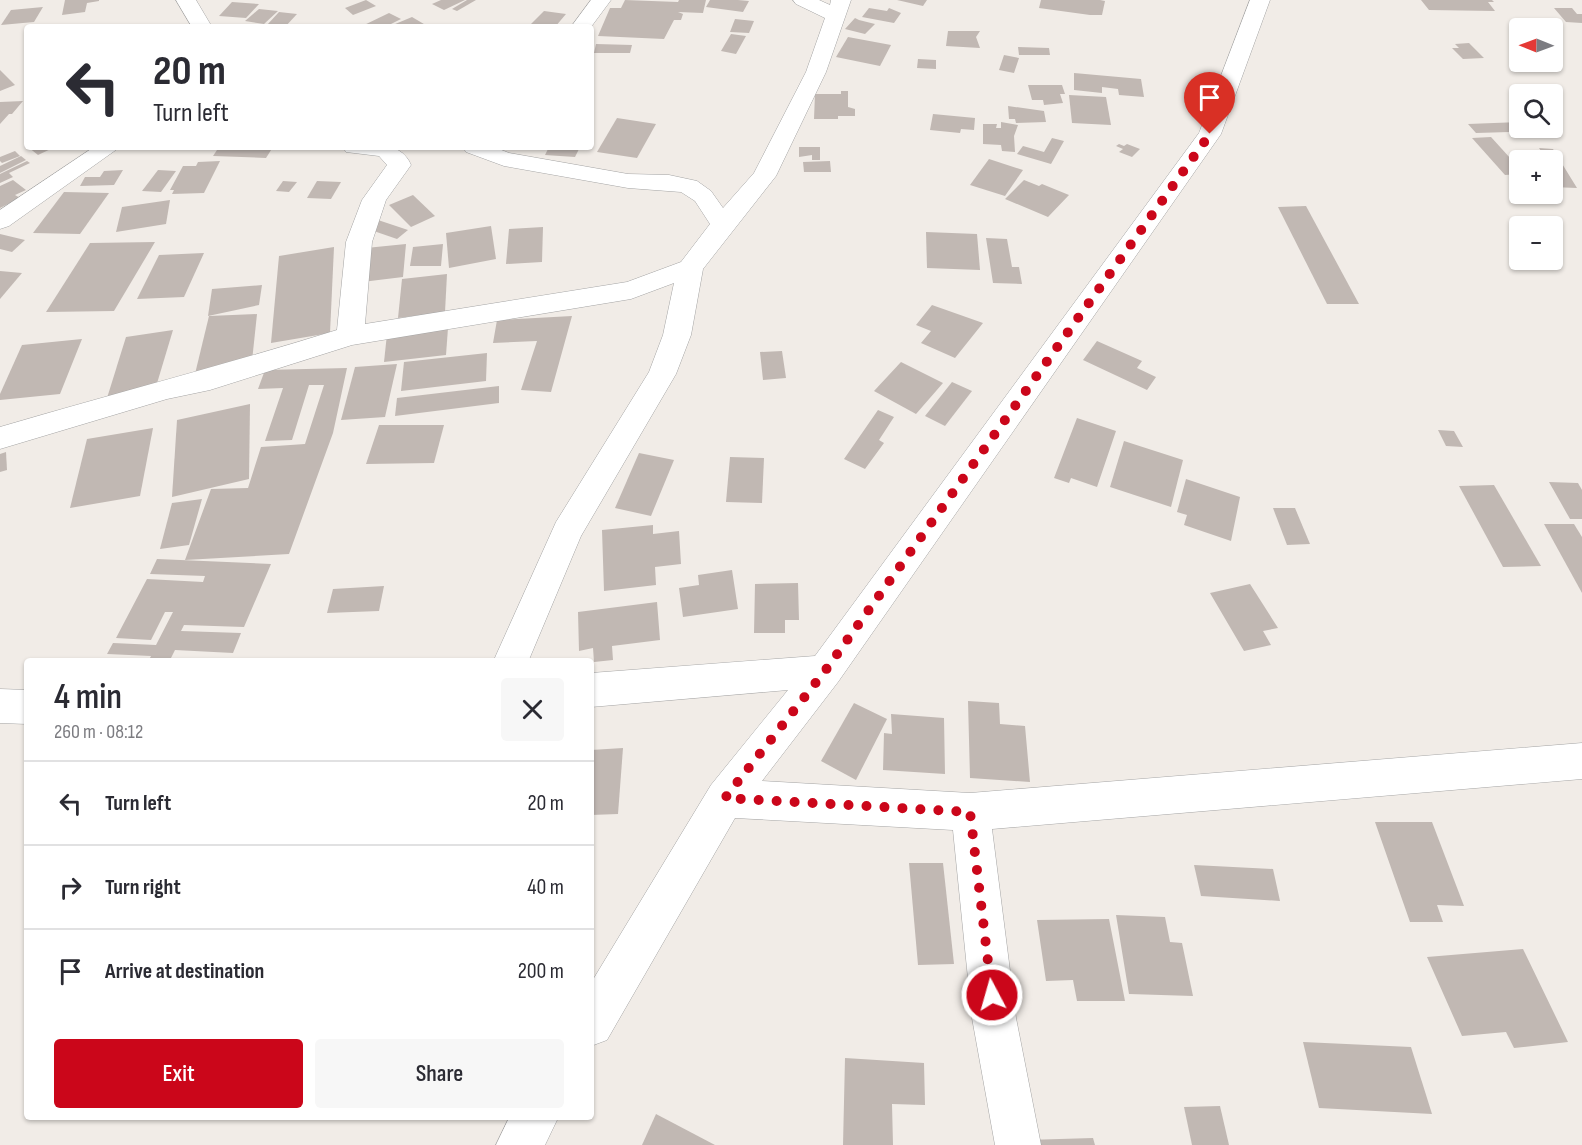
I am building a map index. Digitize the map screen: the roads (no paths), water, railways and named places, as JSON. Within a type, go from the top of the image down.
[{"type":"street","points":[[186,0],[200,24]]},
{"type":"street","points":[[583,24],[601,0]]},
{"type":"street","points":[[512,658],[567,531],[662,374],[677,335],[690,268],[764,176],[816,72],[838,7],[803,0]]},
{"type":"street","points":[[594,1019],[725,798],[825,671],[1210,134],[1260,0]]},
{"type":"street","points":[[0,221],[105,150]]},
{"type":"street","points":[[350,336],[359,242],[374,200],[399,165],[397,157],[389,151],[380,150]]},
{"type":"street","points":[[481,150],[496,157],[628,181],[669,182],[689,186],[703,196],[723,225]]},
{"type":"street","points":[[0,438],[167,389],[210,380],[350,336],[540,307],[631,290],[690,268]]},
{"type":"street","points":[[594,690],[825,671]]},
{"type":"street","points":[[0,706],[24,707]]},
{"type":"street","points":[[725,798],[970,812],[1582,760]]},
{"type":"street","points":[[970,812],[994,1018],[1018,1145]]},
{"type":"street","points":[[519,1145],[534,1120]]}]
